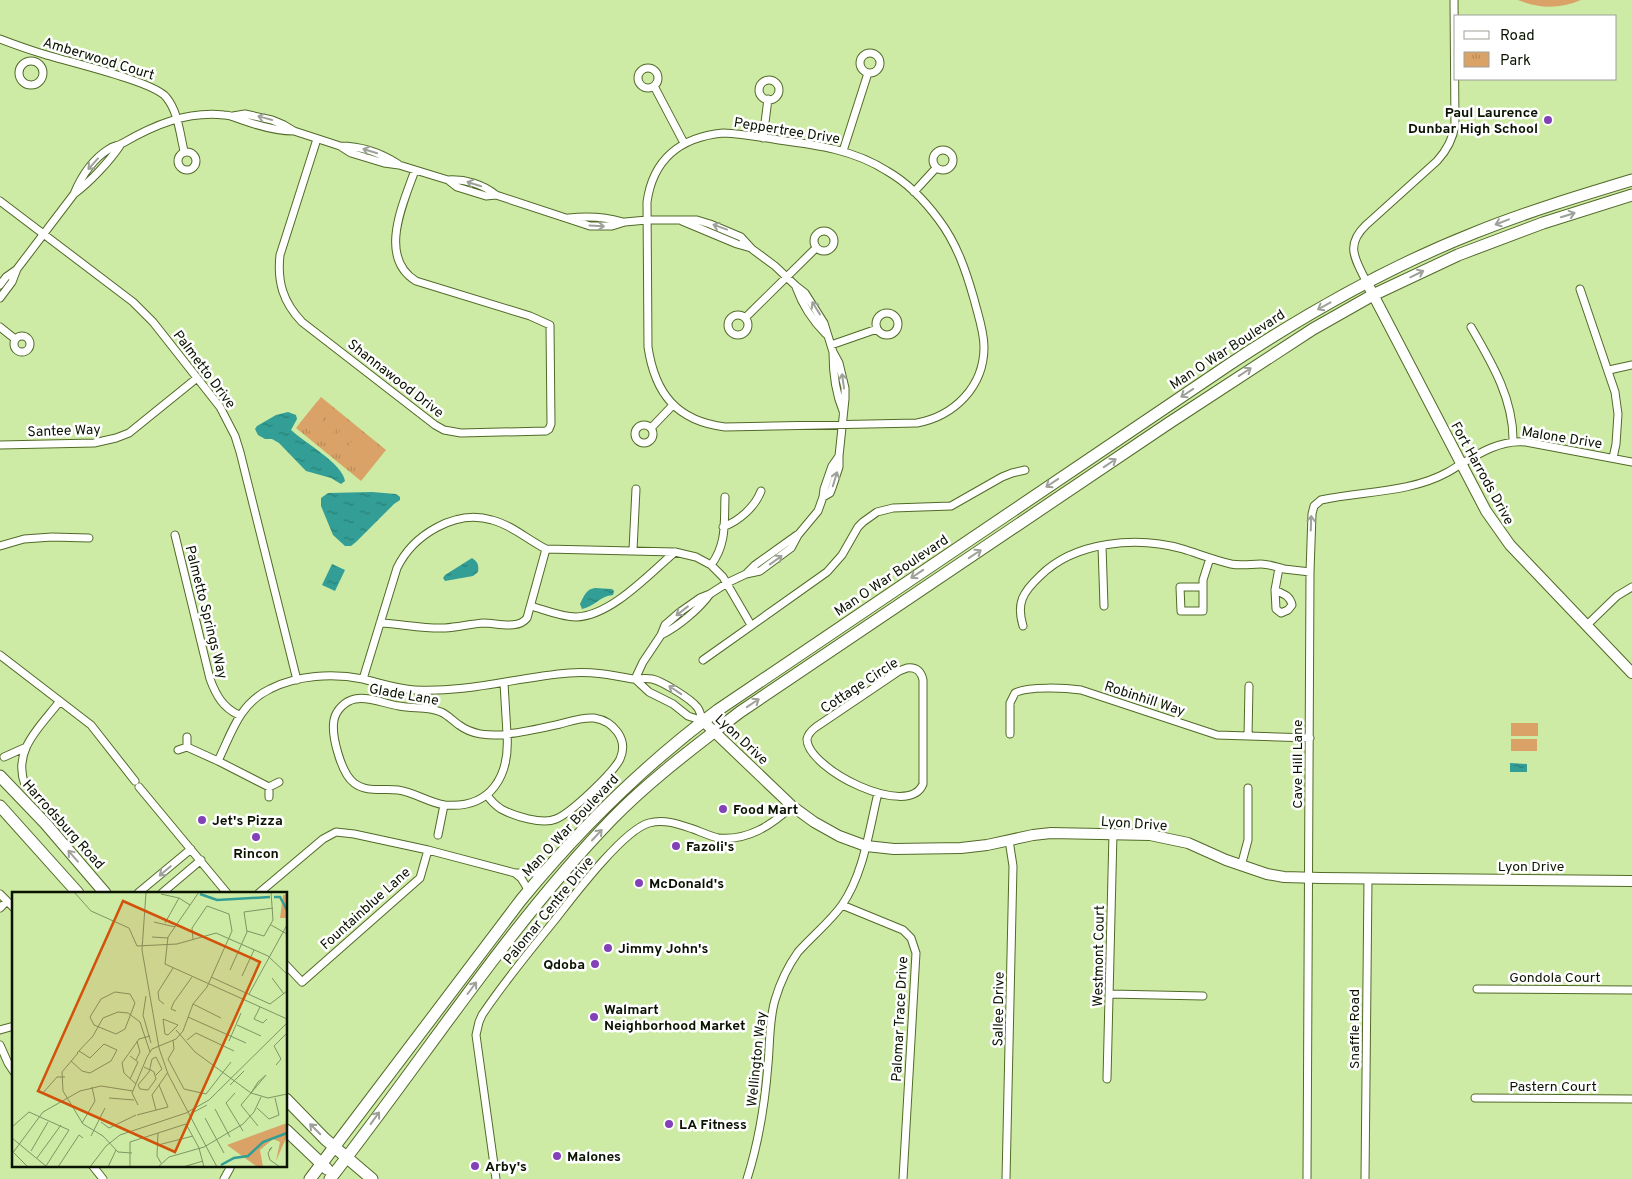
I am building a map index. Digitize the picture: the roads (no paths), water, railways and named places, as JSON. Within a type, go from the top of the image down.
[{"type":"main road","name":"Man O War Boulevard","points":[[310,1179],[546,869],[591,819],[617,794],[702,721],[1024,502],[1307,315],[1407,262],[1477,232],[1546,206],[1632,180]]},
{"type":"main road","name":"Man O War Boulevard","points":[[334,1178],[346,1158],[507,942],[573,860],[642,790],[714,732],[748,707],[1287,344],[1373,295],[1450,259],[1543,223],[1632,195]]},
{"type":"main road","name":"Harrodsburg Road","points":[[0,776],[45,823],[104,892]]},
{"type":"main road","points":[[0,806],[77,892]]},
{"type":"main road","points":[[288,1101],[346,1158],[372,1179]]},
{"type":"main road","points":[[288,1132],[334,1178]]},
{"type":"street","points":[[1454,0],[1454,15]]},
{"type":"street","name":"Amberwood Court","points":[[0,39],[152,87],[161,92],[173,108],[184,151]]},
{"type":"street","points":[[35,61],[37,52]]},
{"type":"street","points":[[843,151],[868,73]]},
{"type":"street","points":[[1367,283],[1354,254],[1353,248],[1356,236],[1437,161],[1446,150],[1452,138],[1455,125],[1455,80]]},
{"type":"street","points":[[654,86],[684,143]]},
{"type":"street","points":[[763,138],[768,99]]},
{"type":"street","points":[[0,298],[12,282],[17,270],[74,194],[86,185],[114,155],[121,144],[153,127],[176,119],[209,115],[233,116],[281,131],[294,131],[340,146],[351,153],[384,164],[399,165],[448,180],[460,180],[488,188],[496,196],[569,218],[583,217],[626,222],[647,220],[682,221],[752,249],[788,277],[796,286],[800,298],[817,326],[827,335],[832,349],[838,400],[843,412],[839,456],[832,466],[818,510],[798,535],[791,548],[760,571],[746,574],[710,594],[704,603],[671,630],[661,635],[642,662],[634,679]]},
{"type":"street","name":"Peppertree Drive","points":[[723,133],[763,138],[821,146],[843,151],[874,163],[888,171],[914,192],[939,220],[958,251],[964,266],[983,337],[984,348],[976,380],[965,398],[948,412],[917,423],[725,428],[699,421],[673,406],[667,399],[655,378],[650,363],[648,347],[648,190],[653,177],[667,157],[684,143],[704,136],[723,133]]},
{"type":"street","name":"Shannawood Drive","points":[[317,138],[280,255],[280,286],[288,304],[302,322],[444,430],[461,434],[546,431],[550,429],[550,325],[530,316],[416,281],[411,278],[400,263],[395,247],[396,232],[415,170]]},
{"type":"street","points":[[914,192],[936,168]]},
{"type":"street","name":"Palmetto Drive","points":[[0,201],[133,302],[153,322],[220,407],[235,436],[297,680]]},
{"type":"street","points":[[745,318],[816,248]]},
{"type":"street","points":[[0,284],[6,277],[17,270]]},
{"type":"street","name":"Fort Harrods Drive","points":[[1367,283],[1486,511],[1503,536],[1632,672]]},
{"type":"street","points":[[1580,289],[1615,392],[1618,414],[1613,458]]},
{"type":"street","points":[[0,327],[15,339]]},
{"type":"street","points":[[1471,327],[1508,401],[1513,442]]},
{"type":"street","points":[[832,349],[877,329]]},
{"type":"street","points":[[1609,370],[1632,365]]},
{"type":"street","name":"Santee Way","points":[[0,445],[94,443],[116,438],[128,432],[197,378]]},
{"type":"street","points":[[651,428],[673,406]]},
{"type":"street","name":"Malone Drive","points":[[1462,464],[1491,448],[1513,442],[1526,442],[1632,462]]},
{"type":"street","name":"Cave Hill Lane","points":[[1307,1179],[1310,572],[1312,514],[1314,506],[1321,500],[1427,481],[1462,464]]},
{"type":"street","points":[[703,660],[827,572],[842,555],[858,527],[877,512],[892,508],[951,506],[1012,473],[1025,470]]},
{"type":"street","points":[[633,550],[636,489]]},
{"type":"street","points":[[724,526],[735,522],[755,504],[761,491]]},
{"type":"street","points":[[711,565],[723,542],[725,497]]},
{"type":"street","points":[[363,679],[400,561],[427,534],[441,525],[465,517],[491,519],[508,526],[546,549],[675,552],[696,557],[711,565],[727,583],[751,625]]},
{"type":"street","name":"Palmetto Springs Way","points":[[175,535],[210,679],[221,702],[238,716]]},
{"type":"street","points":[[0,546],[24,539],[52,537],[89,538]]},
{"type":"street","points":[[1023,626],[1020,603],[1036,579],[1064,558],[1102,546],[1133,543],[1161,544],[1233,564],[1261,564],[1310,572]]},
{"type":"street","points":[[1102,546],[1104,606]]},
{"type":"street","points":[[380,623],[434,628],[484,623],[519,624],[527,618],[546,549]]},
{"type":"street","points":[[531,606],[574,617],[605,610],[675,552]]},
{"type":"street","points":[[1203,587],[1180,587],[1181,611],[1203,611],[1203,587],[1203,580],[1210,558]]},
{"type":"street","points":[[1275,590],[1278,568]]},
{"type":"street","points":[[1587,625],[1617,596],[1632,587]]},
{"type":"street","points":[[0,655],[91,725],[226,892]]},
{"type":"street","name":"Cottage Circle","points":[[907,668],[916,668],[921,673],[923,680],[922,784],[918,792],[910,794],[888,795],[878,793],[857,785],[835,772],[813,753],[807,738],[816,727],[899,671],[907,668]]},
{"type":"street","name":"Lyon Drive","points":[[218,761],[238,716],[252,701],[269,689],[310,677],[337,676],[363,679],[377,684],[414,690],[464,688],[570,673],[592,672],[653,680],[666,685],[698,707],[702,721]]},
{"type":"street","name":"Lyon Drive","points":[[634,679],[649,692],[673,704],[688,716],[702,721],[792,806],[826,830],[866,846],[894,849],[946,848],[976,846],[1051,833],[1113,833],[1150,835],[1188,843],[1242,866],[1275,875],[1309,878],[1368,879],[1632,881]]},
{"type":"street","points":[[504,683],[507,751],[502,773],[495,788],[488,795],[493,803],[501,808],[536,820],[556,820],[574,808],[605,778],[616,766],[622,752],[622,745],[617,731],[607,722],[591,718],[507,734]]},
{"type":"street","points":[[1248,736],[1249,686]]},
{"type":"street","name":"Robinhill Way","points":[[1010,734],[1010,704],[1015,693],[1025,690],[1067,688],[1081,690],[1216,735],[1310,738]]},
{"type":"street","name":"Glade Lane","points":[[488,795],[461,805],[444,805],[399,790],[365,788],[352,782],[344,770],[336,742],[334,722],[338,710],[347,702],[354,699],[369,699],[401,707],[425,708],[440,712],[474,733],[507,734]]},
{"type":"street","points":[[4,757],[24,748],[60,701]]},
{"type":"street","points":[[186,747],[187,737]]},
{"type":"street","points":[[178,750],[186,747],[269,787]]},
{"type":"street","points":[[24,748],[21,774],[25,785]]},
{"type":"street","points":[[269,787],[279,782]]},
{"type":"street","points":[[269,787],[269,797]]},
{"type":"street","points":[[1242,866],[1248,840],[1248,788]]},
{"type":"street","points":[[866,846],[878,793]]},
{"type":"street","points":[[438,835],[444,805]]},
{"type":"street","name":"Palomar Centre Drive","points":[[496,1179],[476,1035],[479,1022],[486,1008],[529,952],[593,874],[616,848],[638,828],[650,823],[669,821],[717,838],[732,838],[759,832],[778,820],[792,806]]},
{"type":"street","points":[[260,892],[323,839],[336,832],[428,850],[515,873],[538,873],[546,869]]},
{"type":"street","name":"Westmont Court","points":[[1107,1079],[1113,833]]},
{"type":"street","name":"Sallee Drive","points":[[1006,1179],[1013,866],[1009,840]]},
{"type":"street","name":"Wellington Way","points":[[746,1179],[764,1110],[771,1023],[775,1000],[787,970],[798,953],[842,904],[852,886],[866,846]]},
{"type":"street","points":[[139,892],[191,849]]},
{"type":"street","name":"Fountainblue Lane","points":[[288,967],[302,982],[420,878],[428,850]]},
{"type":"street","points":[[163,892],[200,860]]},
{"type":"street","points":[[515,873],[524,882],[528,891]]},
{"type":"street","name":"Snaffle Road","points":[[1365,1179],[1368,879]]},
{"type":"street","points":[[0,894],[12,906]]},
{"type":"street","points":[[0,908],[7,901]]},
{"type":"street","name":"Palomar Trace Drive","points":[[842,904],[903,930],[911,938],[916,953],[903,1179]]},
{"type":"street","name":"Gondola Court","points":[[1477,989],[1632,990]]},
{"type":"street","points":[[1110,994],[1203,996]]},
{"type":"street","points":[[0,1045],[12,1069]]},
{"type":"street","name":"Pastern Court","points":[[1475,1098],[1632,1099]]},
{"type":"street","points":[[93,1166],[104,1179]]},
{"type":"street","points":[[224,1179],[230,1168],[229,1166]]},
{"type":"water","points":[[288,412],[296,415],[297,419],[291,430],[338,468],[343,474],[345,481],[341,484],[331,478],[306,471],[279,443],[258,435],[255,429],[257,426],[276,415]]},
{"type":"water","points":[[372,492],[396,494],[400,497],[400,500],[356,542],[351,546],[345,546],[333,535],[321,506],[321,498],[328,493]]},
{"type":"water","points":[[472,558],[478,564],[478,572],[473,576],[445,581],[443,578],[445,575]]},
{"type":"water","points":[[332,564],[345,570],[335,591],[322,585]]},
{"type":"water","points":[[595,588],[612,589],[614,591],[613,595],[604,597],[582,609],[580,604],[587,591]]},
{"type":"water","points":[[1510,763],[1527,764],[1527,772],[1510,772]]},
{"type":"place","name":"Paul Laurence Dunbar High School","points":[[1548,120]]},
{"type":"place","name":"Food Mart","points":[[723,809]]},
{"type":"place","name":"Jet's Pizza","points":[[202,820]]},
{"type":"place","name":"Rincon","points":[[256,837]]},
{"type":"place","name":"Fazoli's","points":[[676,846]]},
{"type":"place","name":"McDonald's","points":[[639,883]]},
{"type":"place","name":"Jimmy John's","points":[[608,948]]},
{"type":"place","name":"Qdoba","points":[[595,964]]},
{"type":"place","name":"Walmart Neighborhood Market","points":[[594,1017]]},
{"type":"place","name":"LA Fitness","points":[[669,1124]]},
{"type":"place","name":"Malones","points":[[557,1156]]},
{"type":"place","name":"Arby's","points":[[475,1166]]}]
